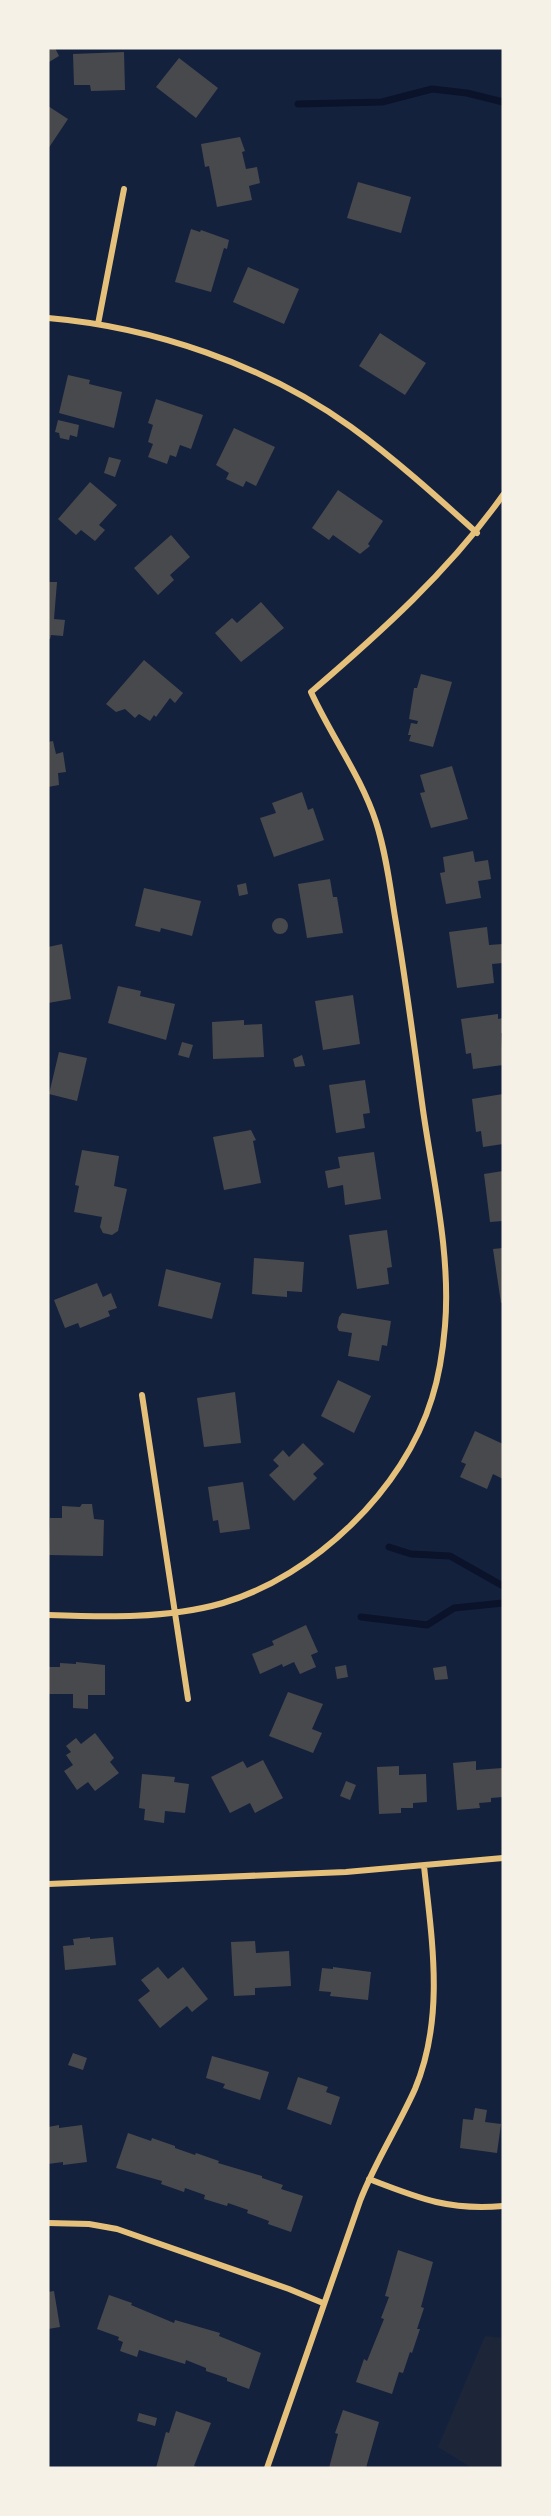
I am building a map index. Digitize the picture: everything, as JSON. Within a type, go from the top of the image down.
[{"type":"street","points":[[98,324],[124,189]]},
{"type":"street","points":[[48,318],[98,324],[144,334],[198,351],[285,387],[348,425],[376,446],[477,533]]},
{"type":"street","points":[[48,1615],[136,1616],[174,1612],[222,1603],[266,1587],[301,1568],[331,1544],[385,1486],[405,1456],[432,1399],[441,1359],[446,1304],[443,1250],[402,956],[384,850],[364,792],[311,692],[371,640],[477,533],[503,495]]},
{"type":"street","points":[[142,1395],[188,1699]]},
{"type":"street","points":[[48,1884],[276,1875],[424,1866],[503,1858]]},
{"type":"street","points":[[267,2468],[323,2303],[369,2179],[415,2088],[432,2023],[434,1965],[424,1866]]},
{"type":"street","points":[[369,2179],[429,2202],[457,2206],[503,2206]]},
{"type":"street","points":[[48,2223],[89,2224],[117,2229],[323,2303]]},
{"type":"shaded area","points":[[485,2336],[503,2338],[503,2468],[472,2468],[438,2447]]},
{"type":"building","points":[[48,48],[55,48],[59,56],[49,62]]},
{"type":"building","points":[[124,52],[125,90],[91,91],[90,85],[74,85],[73,54]]},
{"type":"building","points":[[179,58],[218,88],[196,118],[156,87]]},
{"type":"building","points":[[48,106],[68,119],[48,149]]},
{"type":"building","points":[[240,137],[245,151],[242,152],[246,169],[257,167],[260,183],[249,186],[252,200],[217,207],[209,166],[205,167],[201,144]]},
{"type":"building","points":[[358,182],[411,197],[401,233],[347,218]]},
{"type":"building","points":[[191,229],[200,232],[201,230],[229,240],[227,249],[224,248],[211,292],[175,282]]},
{"type":"building","points":[[248,267],[299,289],[284,324],[233,302]]},
{"type":"building","points":[[380,333],[426,363],[405,395],[359,366]]},
{"type":"building","points":[[68,375],[90,380],[89,384],[122,392],[114,428],[59,413]]},
{"type":"building","points":[[156,399],[203,415],[191,449],[180,445],[176,457],[170,455],[167,464],[148,457],[153,444],[148,442],[153,425],[148,423]]},
{"type":"building","points":[[58,420],[79,425],[77,437],[70,435],[69,440],[60,438],[59,433],[55,432]]},
{"type":"building","points":[[234,428],[275,447],[256,486],[246,481],[243,487],[226,479],[229,473],[216,465]]},
{"type":"building","points":[[109,457],[121,460],[115,477],[104,473]]},
{"type":"building","points":[[90,482],[117,505],[99,525],[105,530],[95,541],[81,530],[76,535],[58,519]]},
{"type":"building","points":[[338,490],[383,521],[368,544],[370,546],[360,554],[333,535],[329,540],[312,528]]},
{"type":"building","points":[[171,535],[190,557],[170,575],[174,580],[158,595],[134,568]]},
{"type":"building","points":[[48,582],[57,582],[54,619],[65,620],[63,636],[51,635],[50,639],[48,639]]},
{"type":"building","points":[[261,602],[284,628],[241,662],[215,633],[232,618],[237,623]]},
{"type":"building","points":[[144,660],[183,693],[175,703],[170,698],[156,717],[154,715],[150,721],[139,714],[135,718],[125,709],[116,712],[106,704]]},
{"type":"building","points":[[421,674],[452,682],[433,747],[409,741],[411,735],[408,735],[411,723],[417,724],[418,721],[409,719],[414,688],[417,688]]},
{"type":"building","points":[[53,741],[56,754],[63,752],[66,772],[58,773],[59,785],[48,787],[48,742]]},
{"type":"building","points":[[452,766],[468,819],[431,828],[420,793],[425,792],[420,775]]},
{"type":"building","points":[[302,792],[308,810],[313,808],[324,840],[274,857],[260,818],[276,813],[272,803]]},
{"type":"building","points":[[473,851],[475,862],[488,860],[491,879],[478,881],[481,898],[446,904],[440,873],[445,872],[443,857]]},
{"type":"building","points":[[330,879],[333,897],[337,897],[343,933],[307,938],[298,884]]},
{"type":"building","points":[[246,883],[248,894],[239,896],[237,885]]},
{"type":"building","points":[[144,888],[201,901],[192,936],[161,928],[160,932],[135,926]]},
{"type":"building","points":[[280,918],[288,926],[280,934],[272,926]]},
{"type":"building","points":[[487,927],[489,945],[503,944],[503,963],[492,964],[494,983],[457,988],[449,932]]},
{"type":"building","points":[[62,944],[71,999],[48,1003],[48,947]]},
{"type":"building","points":[[118,986],[141,991],[140,996],[175,1004],[166,1040],[108,1023]]},
{"type":"building","points":[[353,995],[360,1044],[323,1050],[315,1001]]},
{"type":"building","points":[[498,1014],[498,1019],[503,1018],[503,1033],[501,1033],[503,1065],[473,1069],[471,1053],[466,1054],[461,1019]]},
{"type":"building","points":[[244,1020],[244,1025],[262,1024],[264,1057],[213,1059],[212,1022]]},
{"type":"building","points":[[182,1042],[193,1045],[189,1058],[178,1055]]},
{"type":"building","points":[[59,1052],[87,1058],[77,1101],[49,1094]]},
{"type":"building","points":[[302,1055],[305,1066],[295,1067],[293,1059]]},
{"type":"building","points":[[365,1080],[370,1113],[363,1114],[365,1128],[336,1133],[329,1085]]},
{"type":"building","points":[[503,1094],[503,1144],[483,1147],[481,1131],[476,1132],[472,1099]]},
{"type":"building","points":[[251,1130],[256,1140],[253,1141],[261,1183],[224,1190],[213,1137]]},
{"type":"building","points":[[82,1150],[119,1156],[114,1186],[127,1189],[118,1231],[112,1235],[103,1233],[100,1227],[102,1217],[74,1212],[79,1186],[75,1185]]},
{"type":"building","points":[[374,1152],[381,1199],[345,1205],[343,1185],[328,1188],[325,1171],[340,1168],[338,1157]]},
{"type":"building","points":[[503,1171],[503,1221],[490,1222],[484,1174]]},
{"type":"building","points":[[387,1230],[392,1267],[387,1268],[389,1284],[357,1289],[349,1235]]},
{"type":"building","points":[[503,1248],[503,1303],[501,1303],[493,1249]]},
{"type":"building","points":[[254,1258],[304,1262],[302,1292],[287,1291],[287,1297],[252,1294]]},
{"type":"building","points":[[166,1269],[221,1283],[212,1319],[158,1306]]},
{"type":"building","points":[[97,1283],[103,1297],[111,1293],[117,1308],[108,1311],[110,1316],[80,1328],[78,1323],[65,1328],[54,1300]]},
{"type":"building","points":[[342,1313],[391,1321],[387,1346],[382,1345],[379,1361],[348,1356],[352,1333],[339,1331],[337,1327]]},
{"type":"building","points":[[338,1380],[371,1396],[354,1433],[321,1416]]},
{"type":"building","points":[[235,1392],[241,1443],[204,1447],[197,1398]]},
{"type":"building","points":[[475,1431],[503,1444],[503,1479],[493,1474],[487,1489],[460,1477],[466,1464],[461,1462]]},
{"type":"building","points":[[303,1443],[324,1464],[313,1474],[317,1478],[294,1501],[269,1475],[279,1466],[273,1460],[283,1450],[289,1457]]},
{"type":"building","points":[[243,1482],[250,1529],[220,1533],[218,1520],[213,1521],[208,1487]]},
{"type":"building","points":[[82,1504],[92,1504],[94,1519],[104,1520],[103,1556],[49,1555],[50,1518],[62,1518],[62,1506],[80,1507]]},
{"type":"building","points":[[306,1625],[318,1652],[311,1655],[316,1667],[300,1674],[294,1662],[283,1667],[282,1664],[260,1674],[252,1654],[274,1645],[272,1641]]},
{"type":"building","points":[[76,1662],[105,1665],[105,1695],[88,1695],[88,1709],[73,1708],[73,1694],[48,1694],[48,1667],[60,1667],[60,1663],[76,1664]]},
{"type":"building","points":[[346,1665],[348,1677],[337,1679],[335,1667]]},
{"type":"building","points":[[446,1666],[448,1679],[435,1680],[433,1668]]},
{"type":"building","points":[[288,1692],[323,1704],[312,1729],[322,1733],[313,1753],[269,1736]]},
{"type":"building","points":[[95,1733],[114,1758],[110,1762],[119,1773],[95,1791],[88,1782],[77,1790],[64,1771],[73,1765],[66,1755],[71,1752],[66,1746],[76,1738],[81,1744]]},
{"type":"building","points":[[263,1760],[283,1798],[255,1813],[250,1803],[230,1813],[211,1777],[243,1761],[247,1768]]},
{"type":"building","points":[[476,1761],[476,1770],[502,1768],[503,1797],[491,1798],[491,1802],[479,1803],[480,1808],[457,1810],[453,1763]]},
{"type":"building","points":[[399,1766],[399,1775],[426,1774],[427,1802],[413,1803],[413,1808],[401,1808],[401,1813],[379,1814],[377,1767]]},
{"type":"building","points":[[142,1774],[175,1777],[174,1782],[189,1784],[185,1813],[165,1811],[164,1823],[144,1820],[145,1809],[139,1808]]},
{"type":"building","points":[[346,1781],[356,1785],[350,1800],[340,1796]]},
{"type":"building","points":[[90,1937],[90,1939],[113,1937],[116,1965],[65,1970],[63,1946],[74,1945],[73,1939]]},
{"type":"building","points":[[255,1941],[256,1953],[289,1951],[291,1986],[255,1988],[255,1995],[234,1996],[231,1942]]},
{"type":"building","points":[[158,1967],[168,1979],[183,1967],[208,1999],[192,2012],[187,2006],[160,2028],[138,2000],[150,1991],[141,1980]]},
{"type":"building","points":[[333,1967],[371,1972],[368,2000],[330,1996],[331,1992],[319,1991],[322,1968],[333,1969]]},
{"type":"building","points":[[73,2053],[87,2058],[83,2070],[68,2065]]},
{"type":"building","points":[[212,2056],[269,2072],[260,2100],[223,2088],[225,2084],[206,2078]]},
{"type":"building","points":[[298,2077],[328,2087],[326,2092],[340,2097],[331,2125],[287,2109]]},
{"type":"building","points":[[475,2108],[487,2110],[485,2122],[501,2124],[497,2153],[460,2148],[463,2119],[473,2120]]},
{"type":"building","points":[[59,2125],[59,2128],[82,2125],[87,2162],[48,2164],[48,2127]]},
{"type":"building","points":[[128,2133],[151,2141],[152,2138],[195,2155],[196,2153],[219,2161],[218,2163],[262,2176],[262,2178],[283,2185],[281,2189],[303,2196],[291,2232],[268,2224],[269,2221],[247,2213],[248,2210],[228,2203],[227,2206],[204,2199],[205,2195],[185,2188],[184,2192],[161,2184],[162,2181],[116,2168]]},
{"type":"building","points":[[398,2250],[433,2262],[421,2307],[424,2308],[417,2329],[420,2329],[403,2373],[399,2372],[392,2394],[356,2382],[364,2359],[367,2361],[384,2319],[381,2318],[389,2297],[385,2296]]},
{"type":"building","points":[[54,2291],[60,2327],[48,2329],[48,2292]]},
{"type":"building","points":[[109,2295],[174,2323],[175,2320],[220,2333],[219,2336],[261,2353],[249,2389],[227,2381],[227,2378],[206,2371],[206,2368],[186,2360],[185,2364],[139,2350],[137,2357],[120,2351],[123,2342],[118,2340],[119,2337],[97,2329]]},
{"type":"building","points":[[343,2410],[379,2422],[366,2468],[329,2468],[338,2434],[335,2433]]},
{"type":"building","points":[[176,2411],[211,2423],[194,2466],[199,2468],[156,2468],[166,2432],[169,2433]]},
{"type":"building","points":[[139,2413],[157,2418],[155,2426],[137,2421]]},
{"type":"waterway","points":[[298,104],[382,102],[432,89],[467,93],[503,102]]},
{"type":"waterway","points":[[389,1547],[411,1554],[450,1556],[503,1586]]},
{"type":"waterway","points":[[361,1617],[427,1625],[454,1608],[503,1603]]}]
